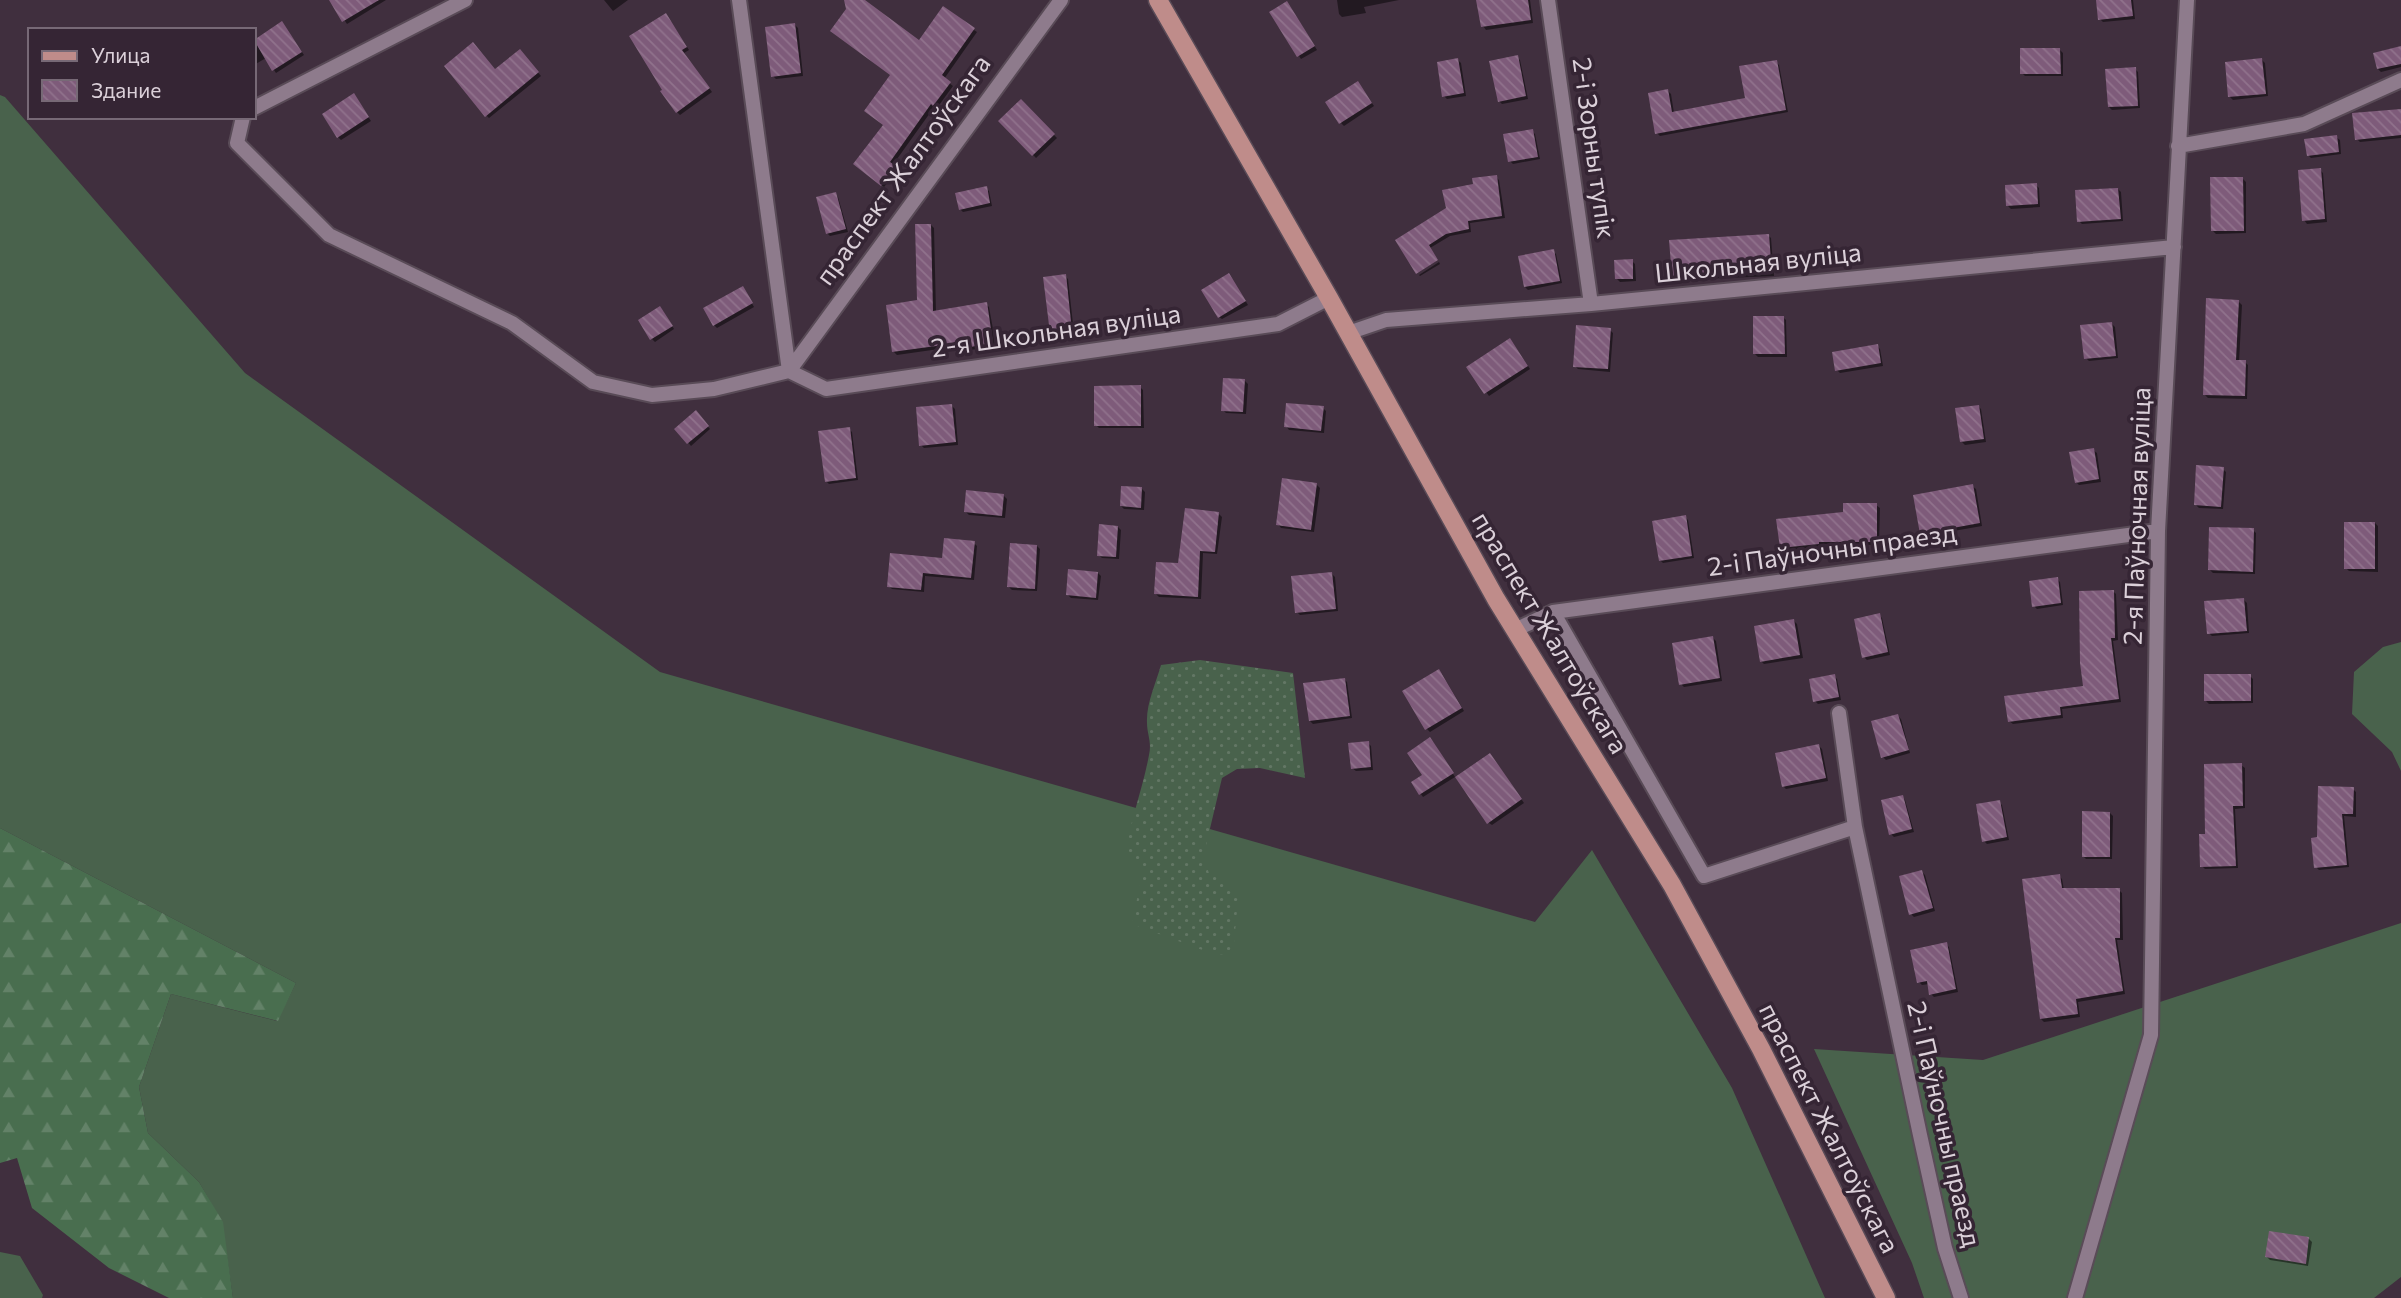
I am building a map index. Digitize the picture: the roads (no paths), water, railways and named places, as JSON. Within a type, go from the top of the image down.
[{"type":"main road","name":"праспект Жалтоўскага","points":[[1158,0],[1515,630],[1672,885],[1761,1049],[1886,1298]]},
{"type":"street","points":[[256,107],[465,0]]},
{"type":"street","points":[[243,119],[237,143],[329,235],[512,323],[593,382],[652,396],[714,389],[789,371],[739,0]]},
{"type":"street","name":"праспект Жалтоўскага","points":[[789,371],[1060,0]]},
{"type":"street","name":"2-і Зорны тупік","points":[[1548,0],[1591,304]]},
{"type":"street","name":"2-я Паўночная вуліца","points":[[2075,1298],[2151,1035],[2158,531],[2187,0]]},
{"type":"street","points":[[2178,146],[2304,124],[2401,80]]},
{"type":"street","name":"Школьная вуліца","points":[[1348,333],[1386,320],[1591,304],[2174,247]]},
{"type":"street","name":"2-я Школьная вуліца","points":[[789,371],[825,389],[1278,324],[1329,298]]},
{"type":"street","name":"2-і Паўночны праезд","points":[[1515,630],[1553,612],[2158,531]]},
{"type":"street","points":[[1553,612],[1704,876],[1855,827]]},
{"type":"street","name":"2-і Паўночны праезд","points":[[1839,713],[1855,827],[1925,1160],[1945,1248],[1961,1298]]}]
